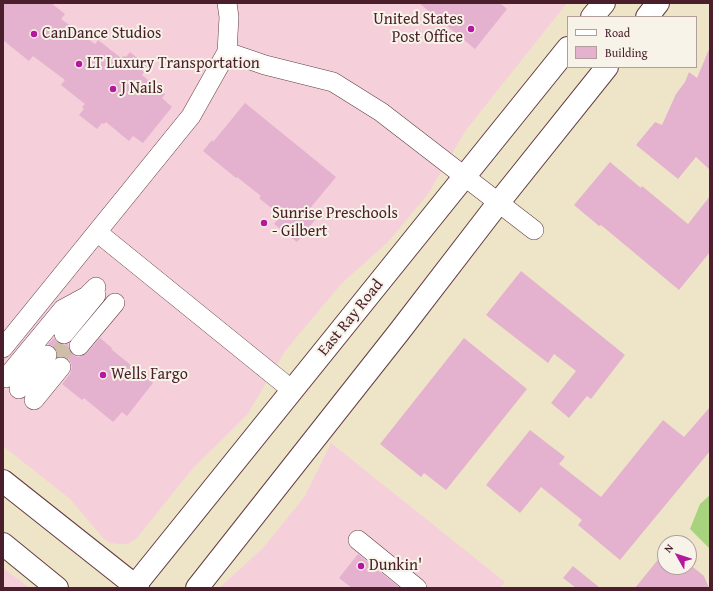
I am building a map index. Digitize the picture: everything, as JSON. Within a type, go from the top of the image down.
[{"type":"main road","points":[[593,16],[604,3]]},
{"type":"main road","points":[[648,16],[658,3]]},
{"type":"main road","name":"East Ray Road","points":[[135,587],[567,49]]},
{"type":"main road","points":[[197,588],[499,202],[606,68]]},
{"type":"main road","points":[[3,481],[135,587]]},
{"type":"main road","points":[[3,544],[57,588]]},
{"type":"lane","points":[[3,348],[191,116],[227,52],[229,17],[227,3]]},
{"type":"lane","points":[[227,52],[265,65],[333,82],[381,112],[534,230]]},
{"type":"lane","points":[[97,232],[292,390]]},
{"type":"lane","points":[[54,361],[21,390],[63,309],[86,296],[104,294],[71,340]]},
{"type":"lane","points":[[358,540],[417,588]]},
{"type":"shaded area","points":[[3,3],[567,3],[466,130],[428,194],[388,242],[341,284],[285,351],[247,415],[193,468],[136,539],[127,544],[118,544],[110,543],[104,539],[70,499],[3,446]]},
{"type":"shaded area","points":[[331,443],[505,582],[500,588],[219,588],[263,548],[305,496]]},
{"type":"shaded area","points":[[3,568],[30,588],[3,588]]},
{"type":"green space","points":[[710,495],[710,549],[690,529],[700,504]]},
{"type":"building","points":[[3,3],[51,3],[65,14],[61,19],[95,44],[98,40],[121,58],[124,56],[126,57],[130,52],[147,66],[142,71],[144,72],[142,75],[165,94],[162,98],[172,107],[143,143],[133,136],[129,141],[106,122],[104,124],[102,123],[97,129],[79,115],[84,109],[82,107],[85,104],[61,85],[65,80],[33,56],[29,61],[3,40]]},
{"type":"building","name":"United States Post Office","points":[[419,3],[500,3],[507,9],[475,49]]},
{"type":"building","points":[[710,47],[710,170],[696,157],[678,179],[636,145],[655,122],[662,125],[676,94],[685,82],[689,72],[697,78]]},
{"type":"building","points":[[245,103],[336,177],[306,213],[315,220],[297,242],[274,224],[281,216],[259,198],[261,196],[203,151],[212,140],[213,142]]},
{"type":"building","points":[[610,162],[688,224],[710,196],[710,252],[679,290],[601,225],[599,226],[574,205]]},
{"type":"building","points":[[521,271],[625,355],[591,399],[587,396],[569,418],[551,403],[576,371],[554,354],[548,363],[486,315]]},
{"type":"building","name":"Wells Fargo","points":[[54,338],[62,345],[68,344],[72,354],[77,357],[87,353],[100,338],[112,348],[111,349],[153,383],[127,416],[122,412],[113,422],[84,398],[82,400],[62,384],[70,374],[72,368],[68,358],[63,356],[58,357],[54,347],[48,344]]},
{"type":"building","points":[[464,338],[527,389],[446,490],[424,473],[421,477],[380,444]]},
{"type":"building","points":[[710,407],[710,451],[620,560],[578,525],[582,520],[541,487],[520,513],[486,485],[530,430],[565,457],[559,464],[601,497],[663,420],[684,437]]},
{"type":"building","name":"Dunkin'","points":[[358,554],[400,588],[352,588],[339,578]]},
{"type":"building","points":[[657,561],[657,575],[697,575],[697,570],[704,576],[709,588],[635,588]]},
{"type":"building","points":[[573,566],[600,588],[576,588],[563,578]]},
{"type":"tunnel","points":[[54,361],[71,340]]},
{"type":"place","name":"United States Post Office","points":[[471,29]]},
{"type":"place","name":"CanDance Studios","points":[[34,34]]},
{"type":"place","name":"LT Luxury Transportation","points":[[79,64]]},
{"type":"place","name":"J Nails","points":[[113,89]]},
{"type":"place","name":"Sunrise Preschools - Gilbert","points":[[264,223]]},
{"type":"place","name":"Wells Fargo","points":[[103,375]]},
{"type":"place","name":"Dunkin'","points":[[361,566]]}]
